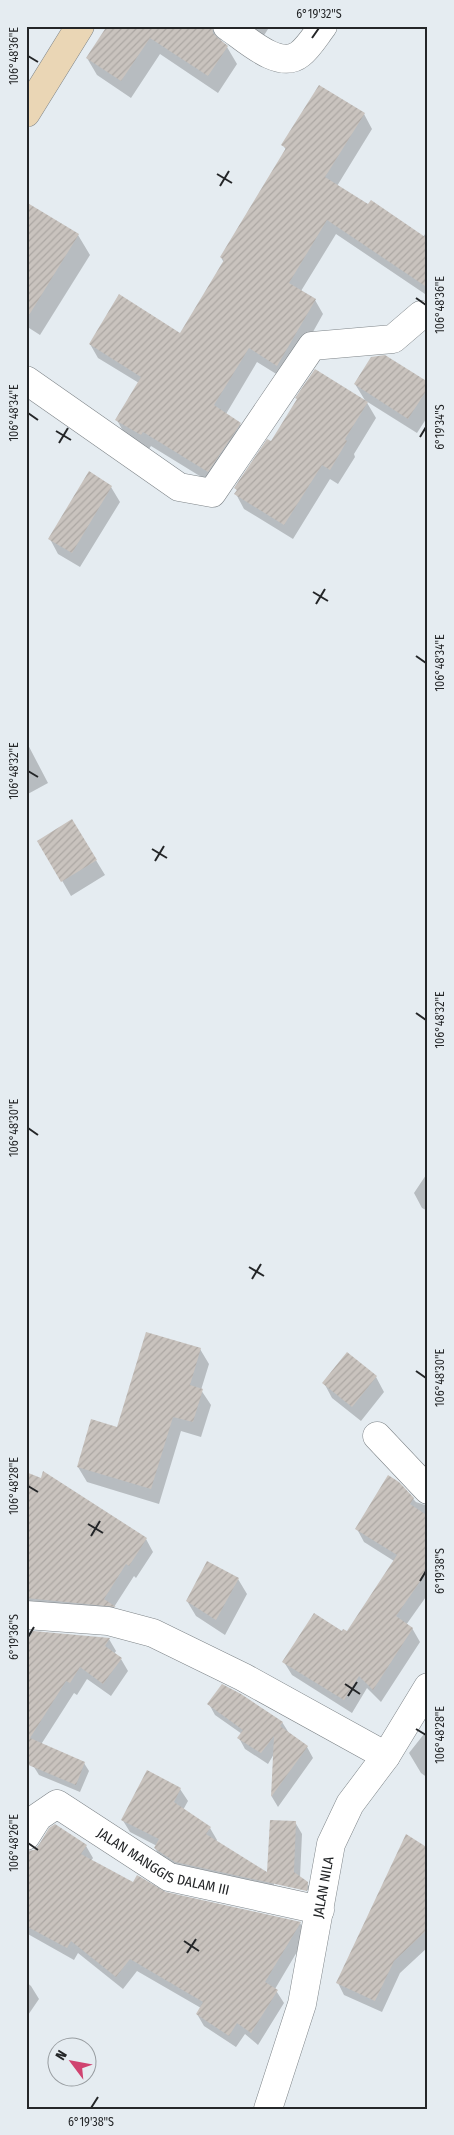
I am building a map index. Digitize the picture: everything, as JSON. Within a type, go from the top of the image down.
[{"type":"street","points":[[26,113],[80,26]]},
{"type":"street","points":[[227,26],[270,56],[284,60],[300,55],[323,26]]},
{"type":"street","points":[[26,380],[179,487],[212,493],[312,346],[393,339],[420,315]]},
{"type":"street","points":[[377,1436],[428,1490]]},
{"type":"street","points":[[26,1615],[108,1621],[153,1633],[243,1677],[386,1756]]},
{"type":"street","name":"JALAN NILA","points":[[268,2109],[302,2004],[331,1844],[350,1804],[386,1756],[428,1687]]},
{"type":"street","name":"JALAN MANGGIS DALAM III","points":[[26,1836],[38,1817],[57,1804],[169,1876],[320,1910]]},
{"type":"building","points":[[107,26],[212,26],[213,33],[228,46],[208,76],[150,38],[121,81],[86,58]]},
{"type":"building","points":[[319,85],[365,113],[325,177],[368,204],[371,200],[428,239],[428,288],[327,220],[289,283],[316,299],[277,366],[249,348],[214,405],[241,423],[208,472],[143,432],[141,435],[115,420],[141,377],[89,344],[119,294],[180,333],[224,260],[220,257],[286,148],[281,145]]},
{"type":"building","points":[[26,202],[79,234],[26,320]]},
{"type":"building","points":[[385,355],[428,382],[428,388],[408,419],[354,384],[371,357]]},
{"type":"building","points":[[315,369],[368,402],[345,439],[347,441],[330,470],[322,465],[284,525],[234,494],[237,490],[234,488],[267,439],[271,441],[297,399],[295,398]]},
{"type":"building","points":[[89,471],[112,486],[72,553],[48,539]]},
{"type":"building","points":[[72,819],[97,860],[61,882],[37,841]]},
{"type":"building","points":[[146,1332],[201,1348],[190,1385],[203,1389],[193,1422],[173,1417],[151,1489],[77,1467],[91,1419],[117,1427]]},
{"type":"building","points":[[347,1352],[377,1376],[352,1407],[322,1383]]},
{"type":"building","points":[[43,1471],[147,1538],[129,1566],[126,1564],[104,1599],[116,1607],[26,1598],[26,1472],[41,1478]]},
{"type":"building","points":[[388,1475],[399,1482],[414,1498],[410,1504],[428,1516],[428,1570],[396,1616],[413,1628],[373,1690],[359,1676],[344,1700],[282,1662],[314,1613],[342,1631],[343,1629],[347,1631],[397,1555],[355,1529]]},
{"type":"building","points":[[207,1561],[239,1578],[216,1620],[186,1601]]},
{"type":"building","points":[[33,1631],[110,1638],[105,1646],[122,1658],[103,1684],[80,1667],[70,1683],[66,1681],[30,1738],[85,1762],[76,1785],[26,1764],[26,1642]]},
{"type":"building","points":[[222,1684],[241,1694],[283,1722],[280,1726],[308,1746],[271,1797],[274,1736],[261,1753],[237,1738],[243,1730],[207,1704]]},
{"type":"building","points":[[147,1770],[181,1788],[174,1802],[211,1827],[206,1834],[267,1872],[270,1820],[296,1821],[294,1872],[308,1882],[307,1891],[175,1862],[154,1848],[159,1839],[121,1820]]},
{"type":"building","points":[[55,1824],[87,1845],[81,1854],[133,1882],[137,1875],[166,1892],[301,1922],[265,1982],[278,1990],[251,2033],[237,2023],[229,2036],[196,2014],[203,2002],[130,1959],[116,1977],[71,1941],[67,1948],[26,1926],[26,1851],[34,1850],[49,1828]]},
{"type":"building","points":[[406,1834],[428,1848],[428,1929],[394,1961],[375,2001],[336,1983]]}]
